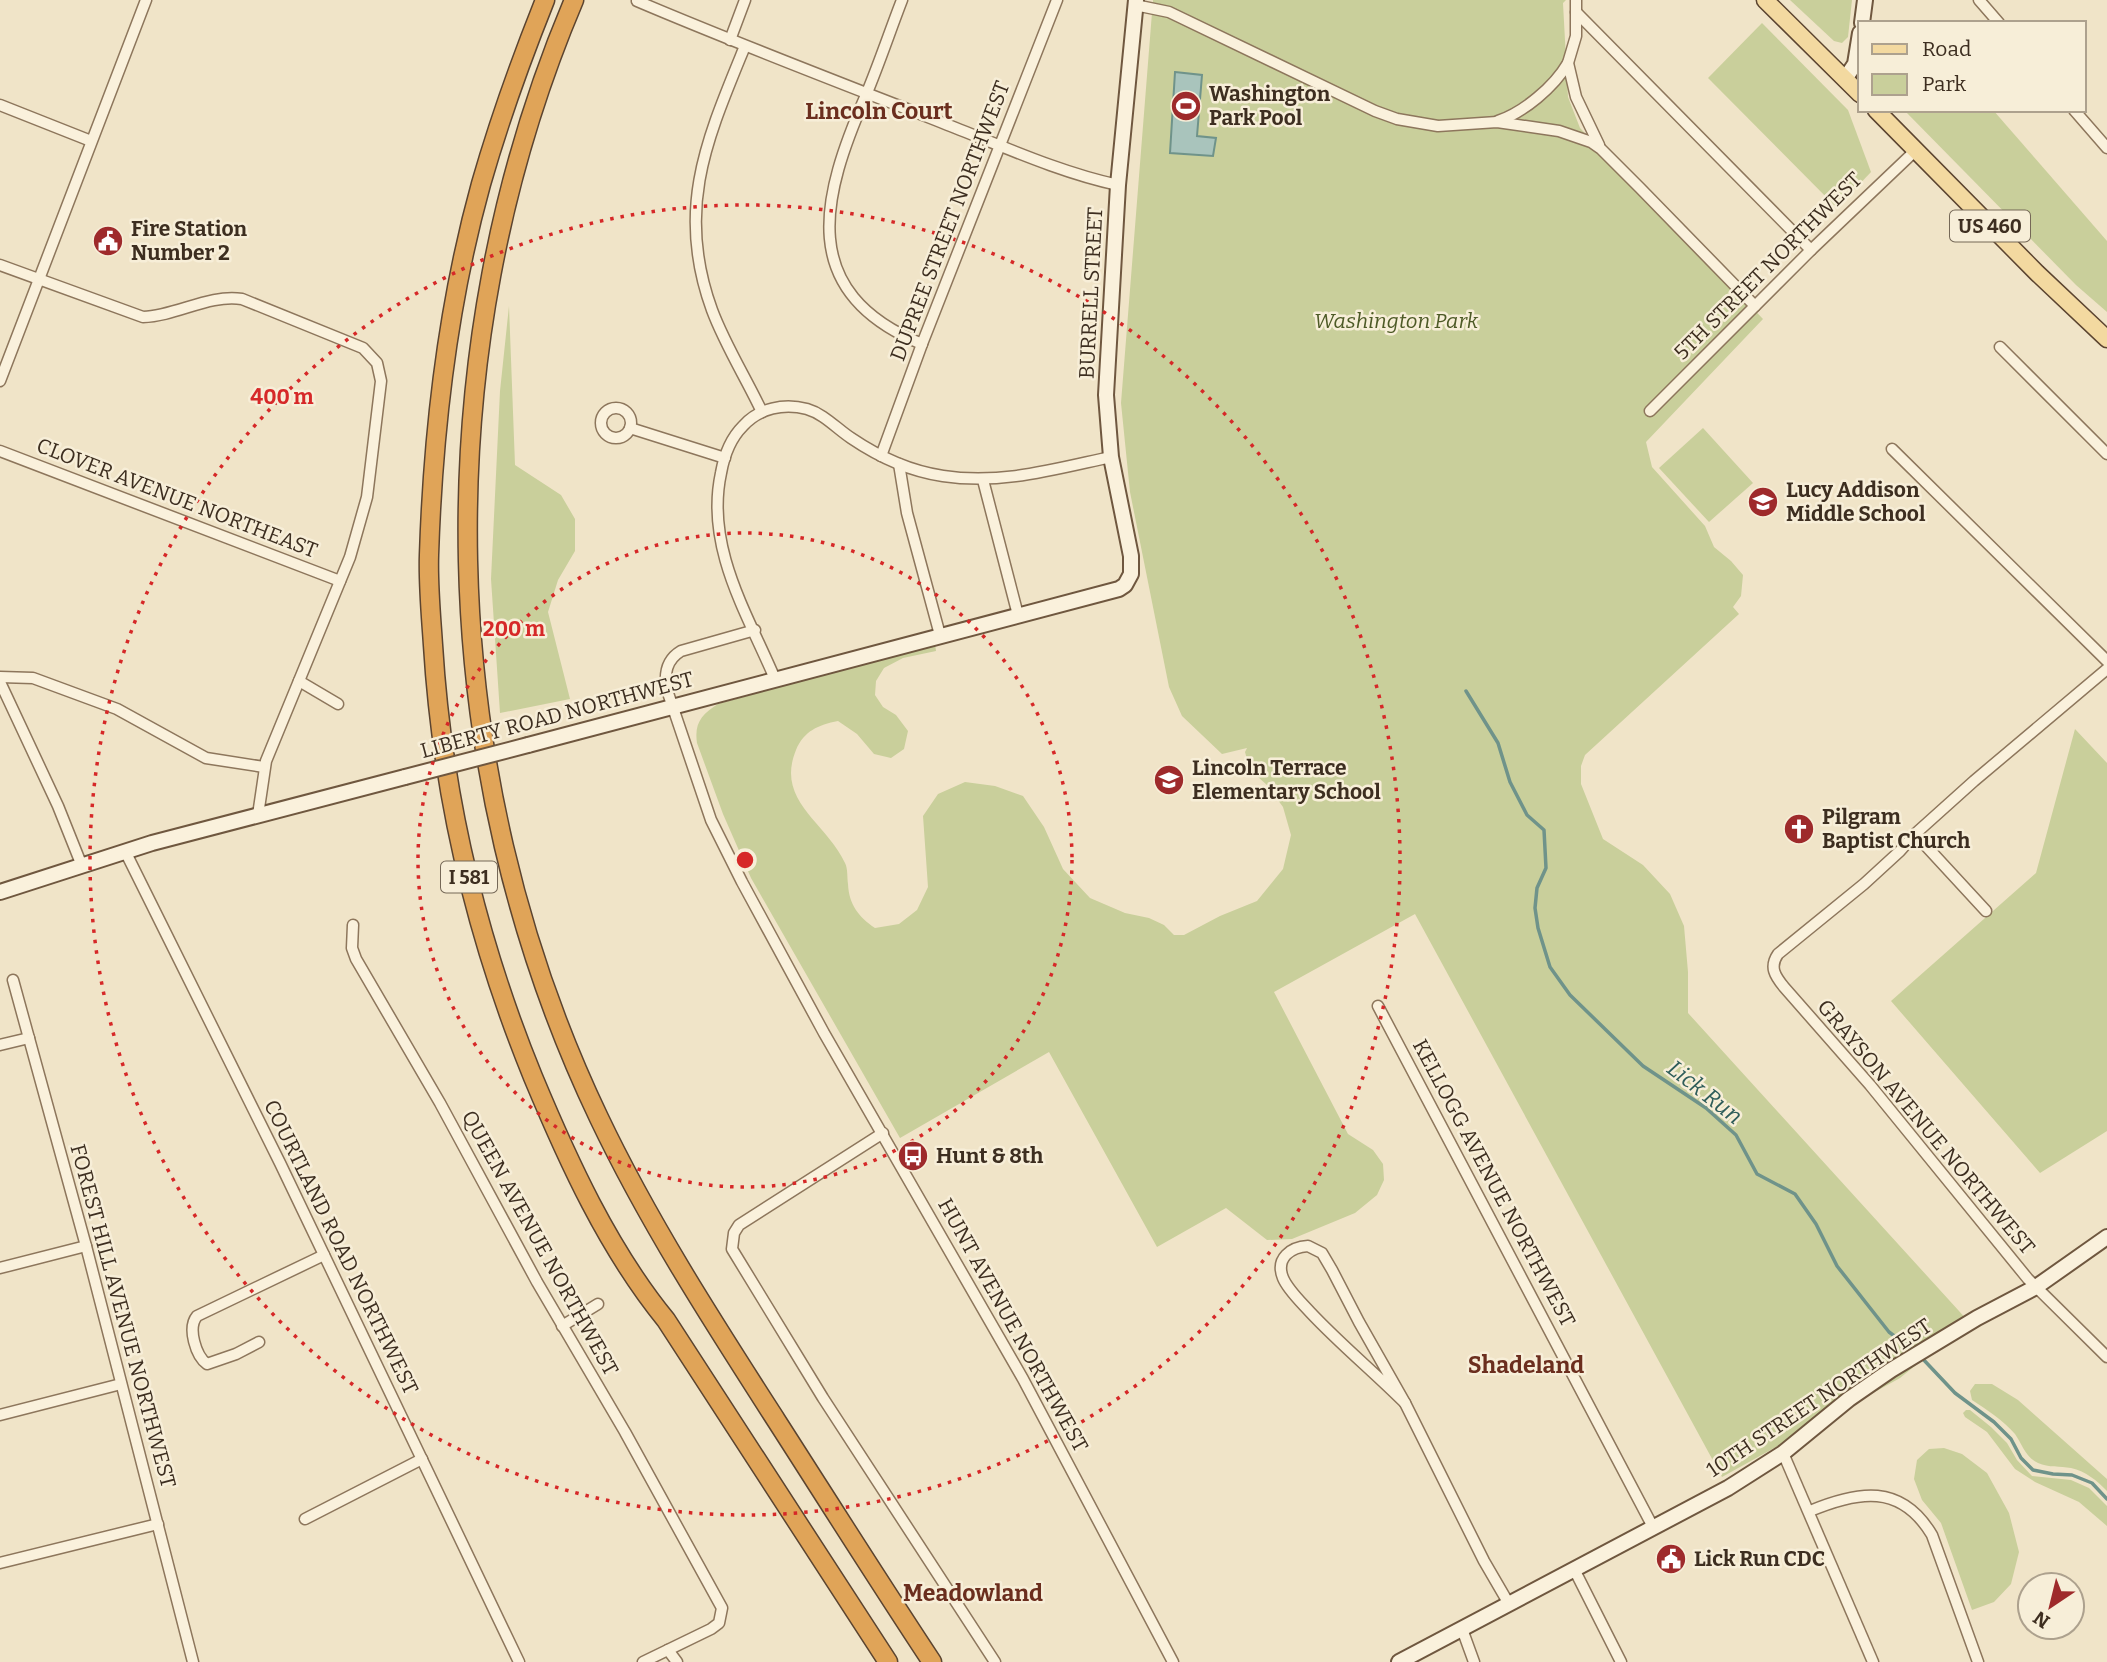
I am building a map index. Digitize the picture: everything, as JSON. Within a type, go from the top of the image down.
[{"type":"highway","name":"I 581","points":[[545,0],[506,102],[475,207],[453,312],[440,419],[429,557],[431,618],[442,737],[465,864],[486,943],[525,1057],[566,1151],[603,1224],[644,1293],[666,1320],[888,1662]]},
{"type":"highway","name":"I 581","points":[[574,0],[537,100],[503,217],[486,299],[474,393],[467,492],[470,605],[481,723],[495,804],[514,884],[537,962],[581,1078],[616,1152],[656,1225],[739,1363],[932,1662]]},
{"type":"main road","points":[[1765,0],[1858,92]]},
{"type":"main road","name":"US 460","points":[[1878,112],[2037,273],[2107,339]]},
{"type":"street","points":[[0,382],[146,0]]},
{"type":"street","points":[[730,40],[745,0]]},
{"type":"street","points":[[902,0],[836,170],[830,201],[829,235],[831,252],[846,287],[863,308],[885,326],[922,344]]},
{"type":"street","name":"DUPREE STREET NORTHWEST","points":[[881,456],[1057,0]]},
{"type":"street","points":[[1497,121],[1518,112],[1555,81],[1568,63],[1576,36],[1576,0]]},
{"type":"street","points":[[1862,21],[1865,0]]},
{"type":"street","points":[[1979,0],[1997,21]]},
{"type":"street","points":[[637,1],[1000,145],[1096,181],[1118,185]]},
{"type":"street","points":[[1136,2],[1169,12],[1397,119],[1438,126],[1497,121],[1559,131],[1582,138],[1601,149],[1755,306]]},
{"type":"street","name":"BURRELL STREET","points":[[1125,585],[1131,574],[1131,556],[1111,457],[1106,396],[1118,185],[1136,2]]},
{"type":"street","points":[[1576,12],[1811,250]]},
{"type":"street","points":[[1845,79],[1855,64],[1858,45]]},
{"type":"street","points":[[745,46],[705,150],[698,177],[697,238],[700,264],[712,309],[762,412]]},
{"type":"street","points":[[1568,63],[1576,97],[1601,149]]},
{"type":"street","points":[[0,106],[91,141]]},
{"type":"street","points":[[2076,112],[2107,148]]},
{"type":"street","name":"5TH STREET NORTHWEST","points":[[1650,411],[1811,250],[1916,150]]},
{"type":"street","points":[[0,265],[143,317],[220,298],[242,299],[363,348],[374,360],[381,382],[372,469],[361,524],[264,767],[258,815]]},
{"type":"street","points":[[2000,346],[2107,454]]},
{"type":"street","points":[[775,679],[724,561],[718,537],[716,509],[725,458],[742,427],[762,412],[784,407],[814,412],[881,456],[942,476],[983,480],[1028,475],[1111,457]]},
{"type":"street","points":[[631,428],[725,458]]},
{"type":"street","points":[[1892,449],[2107,662]]},
{"type":"street","name":"CLOVER AVENUE NORTHEAST","points":[[0,451],[340,581]]},
{"type":"street","points":[[899,464],[907,513],[940,635]]},
{"type":"street","points":[[983,480],[1018,615]]},
{"type":"street","name":"LIBERTY ROAD NORTHWEST","points":[[0,891],[125,851],[1119,589],[1125,585]]},
{"type":"street","name":"HUNT AVENUE NORTHWEST","points":[[754,631],[687,648],[674,655],[666,669],[665,680],[711,820],[805,998],[1023,1379],[1173,1662]]},
{"type":"street","name":"GRAYSON AVENUE NORTHWEST","points":[[2107,669],[1776,957],[1773,967],[1774,975],[1870,1085],[2036,1287],[2107,1357]]},
{"type":"street","points":[[82,866],[58,806],[0,679],[18,676],[33,678],[117,709],[206,758],[264,767]]},
{"type":"street","points":[[299,681],[338,704]]},
{"type":"street","points":[[1915,834],[1986,912]]},
{"type":"street","name":"COURTLAND ROAD NORTHWEST","points":[[125,851],[324,1255],[519,1662]]},
{"type":"street","name":"QUEEN AVENUE NORTHWEST","points":[[353,925],[352,948],[356,958],[722,1608],[719,1623],[705,1633],[668,1650]]},
{"type":"street","name":"FOREST HILL AVENUE NORTHWEST","points":[[13,980],[86,1246],[158,1524],[190,1662]]},
{"type":"street","name":"KELLOGG AVENUE NORTHWEST","points":[[1378,1006],[1653,1528]]},
{"type":"street","points":[[0,1045],[29,1038]]},
{"type":"street","points":[[883,1133],[740,1226],[734,1233],[732,1250],[760,1298],[995,1662]]},
{"type":"street","name":"10TH STREET NORTHWEST","points":[[1399,1662],[1728,1488],[1783,1453],[1849,1399],[1891,1370],[1977,1318],[2036,1287],[2107,1237]]},
{"type":"street","points":[[0,1268],[86,1246]]},
{"type":"street","points":[[1405,1403],[1325,1327],[1286,1284],[1280,1269],[1281,1262],[1290,1250],[1308,1246],[1322,1254],[1405,1403],[1484,1561],[1509,1604]]},
{"type":"street","points":[[259,1342],[207,1364],[203,1362],[197,1349],[193,1321],[197,1316],[324,1255]]},
{"type":"street","points":[[562,1326],[598,1304]]},
{"type":"street","points":[[0,1415],[121,1384]]},
{"type":"street","points":[[1783,1453],[1873,1662]]},
{"type":"street","points":[[305,1520],[422,1458]]},
{"type":"street","points":[[1810,1511],[1843,1499],[1874,1495],[1901,1502],[1914,1511],[1932,1535],[1978,1662]]},
{"type":"street","points":[[0,1563],[158,1524]]},
{"type":"street","points":[[1574,1569],[1620,1662]]},
{"type":"street","points":[[1462,1629],[1474,1662]]},
{"type":"street","points":[[643,1662],[668,1650],[677,1662]]},
{"type":"green space","name":"Washington Park","points":[[1153,0],[1566,0],[1563,3],[1568,97],[1580,128],[1763,319],[1646,442],[1652,467],[1705,526],[1714,547],[1743,575],[1741,596],[1733,607],[1739,614],[1585,755],[1581,766],[1581,784],[1603,839],[1643,865],[1670,894],[1684,926],[1688,1013],[1969,1322],[1900,1378],[1722,1477],[1415,914],[1274,992],[1348,1134],[1373,1150],[1383,1164],[1384,1180],[1377,1195],[1355,1213],[1292,1239],[1267,1240],[1226,1208],[1157,1247],[1049,1052],[900,1138],[751,878],[723,814],[697,743],[698,725],[708,712],[718,704],[935,644],[936,651],[903,658],[884,668],[876,681],[875,695],[883,707],[896,715],[908,731],[904,749],[891,758],[874,754],[857,734],[838,721],[818,727],[799,743],[791,768],[797,797],[837,848],[845,863],[853,904],[860,915],[875,928],[899,924],[917,910],[928,887],[923,816],[938,794],[965,782],[995,786],[1023,796],[1044,827],[1063,869],[1090,898],[1125,913],[1149,918],[1164,925],[1174,935],[1184,935],[1257,901],[1283,869],[1291,835],[1283,807],[1267,785],[1250,770],[1245,752],[1247,748],[1222,754],[1182,716],[1169,687],[1130,492],[1121,403]]},
{"type":"green space","points":[[1790,0],[1852,0],[1848,37],[1842,43],[1834,41]]},
{"type":"green space","points":[[1762,23],[1848,110],[1871,172],[1837,208],[1708,78]]},
{"type":"green space","points":[[1906,112],[1995,112],[2107,241],[2107,312],[2076,285]]},
{"type":"green space","points":[[509,306],[515,465],[561,495],[575,519],[575,551],[558,580],[548,612],[570,699],[500,713],[491,579],[500,391]]},
{"type":"green space","points":[[1703,428],[1753,483],[1709,522],[1659,468]]},
{"type":"green space","points":[[2075,729],[2107,763],[2107,1131],[2040,1173],[1891,1001],[2036,873]]},
{"type":"green space","points":[[1975,1384],[1992,1384],[2018,1400],[2107,1479],[2107,1491],[2082,1471],[2046,1466],[2034,1461],[2010,1429],[1972,1400],[1970,1391]]},
{"type":"green space","points":[[1970,1410],[2007,1443],[2017,1460],[2032,1476],[2071,1480],[2089,1488],[2107,1506],[2107,1526],[2079,1502],[2035,1482],[2015,1469],[1987,1432],[1965,1417],[1963,1413]]},
{"type":"green space","points":[[1944,1448],[1962,1454],[1987,1473],[2009,1513],[2019,1552],[2011,1584],[1994,1602],[1972,1610],[1941,1523],[1922,1500],[1914,1479],[1917,1460],[1929,1449]]},
{"type":"water","name":"Washington Park Pool","points":[[1175,72],[1202,75],[1197,136],[1216,138],[1213,156],[1170,153]]},
{"type":"waterway","name":"Lick Run","points":[[1466,691],[1498,743],[1510,782],[1527,815],[1544,830],[1546,868],[1537,888],[1535,908],[1550,967],[1570,995],[1643,1066],[1706,1108],[1736,1135],[1757,1174],[1795,1194],[1816,1224],[1837,1266],[1889,1332],[1913,1350]]},
{"type":"waterway","name":"Lick Run","points":[[1921,1357],[1955,1393],[1994,1422],[2011,1439],[2021,1458],[2033,1470],[2072,1475],[2092,1483],[2107,1499]]},
{"type":"place","name":"Washington Park Pool","points":[[1186,106]]},
{"type":"place","name":"Fire Station Number 2","points":[[108,241]]},
{"type":"place","name":"Lucy Addison Middle School","points":[[1763,502]]},
{"type":"place","name":"Lincoln Terrace Elementary School","points":[[1169,780]]},
{"type":"place","name":"Pilgram Baptist Church","points":[[1799,829]]},
{"type":"place","name":"Hunt & 8th","points":[[913,1156]]},
{"type":"place","name":"Lick Run CDC","points":[[1671,1559]]},
{"type":"district","name":"Lincoln Court","points":[[879,111]]},
{"type":"district","name":"Shadeland","points":[[1526,1365]]},
{"type":"district","name":"Meadowland","points":[[973,1593]]}]
